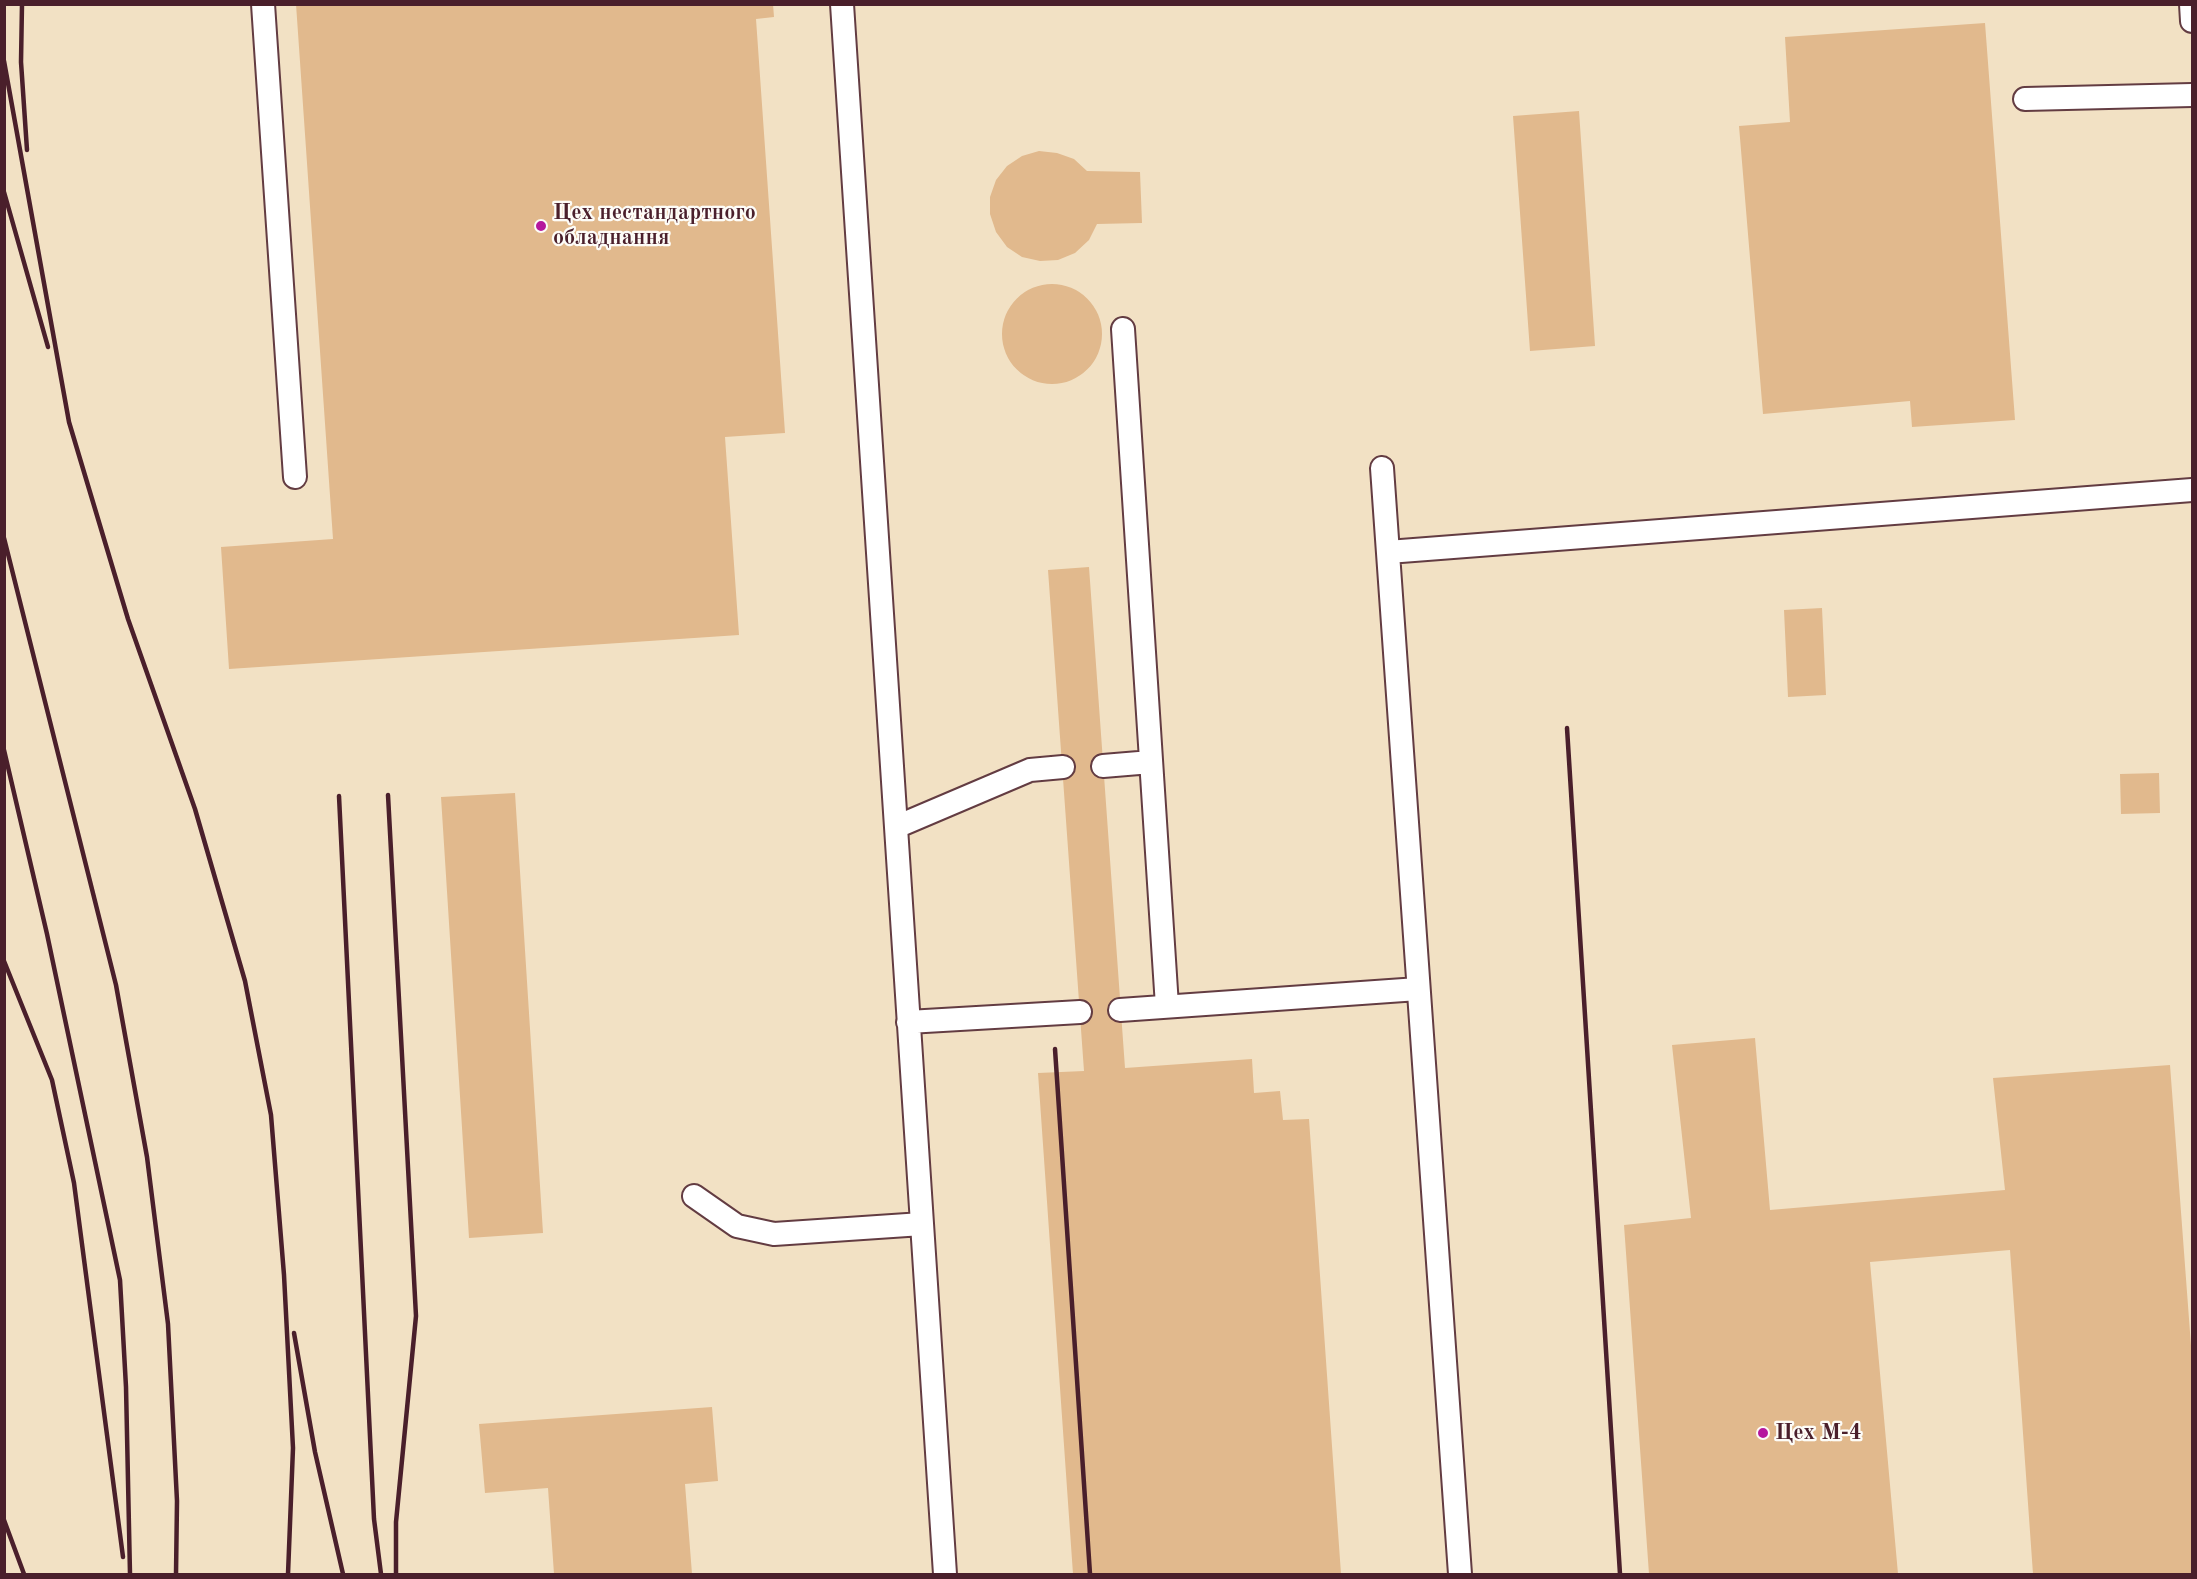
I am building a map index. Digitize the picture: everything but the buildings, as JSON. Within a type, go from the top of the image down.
[{"type":"lane","points":[[263,4],[295,477]]},
{"type":"lane","points":[[842,4],[945,1575]]},
{"type":"lane","points":[[2191,4],[2193,21]]},
{"type":"lane","points":[[2025,99],[2193,95]]},
{"type":"lane","points":[[1123,329],[1167,1006]]},
{"type":"lane","points":[[1382,468],[1460,1575]]},
{"type":"lane","points":[[1388,552],[2193,490]]},
{"type":"lane","points":[[1102,766],[1151,762]]},
{"type":"lane","points":[[896,827],[1030,770],[1063,767]]},
{"type":"lane","points":[[1120,1010],[1418,990]]},
{"type":"lane","points":[[908,1022],[1080,1012]]},
{"type":"lane","points":[[694,1196],[737,1226],[774,1234],[922,1224]]},
{"type":"railway","points":[[22,4],[21,62],[27,150]]},
{"type":"railway","points":[[4,61],[69,422],[128,619],[195,809],[245,981],[271,1115],[284,1275],[293,1448],[288,1574]]},
{"type":"railway","points":[[4,192],[48,347]]},
{"type":"railway","points":[[4,538],[116,985],[147,1157],[168,1324],[177,1501],[176,1574]]},
{"type":"railway","points":[[1567,728],[1620,1574]]},
{"type":"railway","points":[[4,750],[47,934],[120,1280],[126,1387],[130,1574]]},
{"type":"railway","points":[[388,795],[416,1316],[396,1522],[396,1574]]},
{"type":"railway","points":[[339,796],[374,1519],[381,1574]]},
{"type":"railway","points":[[4,961],[52,1080],[74,1183],[123,1557]]},
{"type":"railway","points":[[1055,1049],[1090,1574]]},
{"type":"railway","points":[[294,1333],[315,1452],[343,1574]]},
{"type":"railway","points":[[4,1520],[24,1574]]},
{"type":"place","name":"Цех нестандартного обладнання","points":[[541,226]]},
{"type":"place","name":"Цех М-4","points":[[1763,1433]]}]
